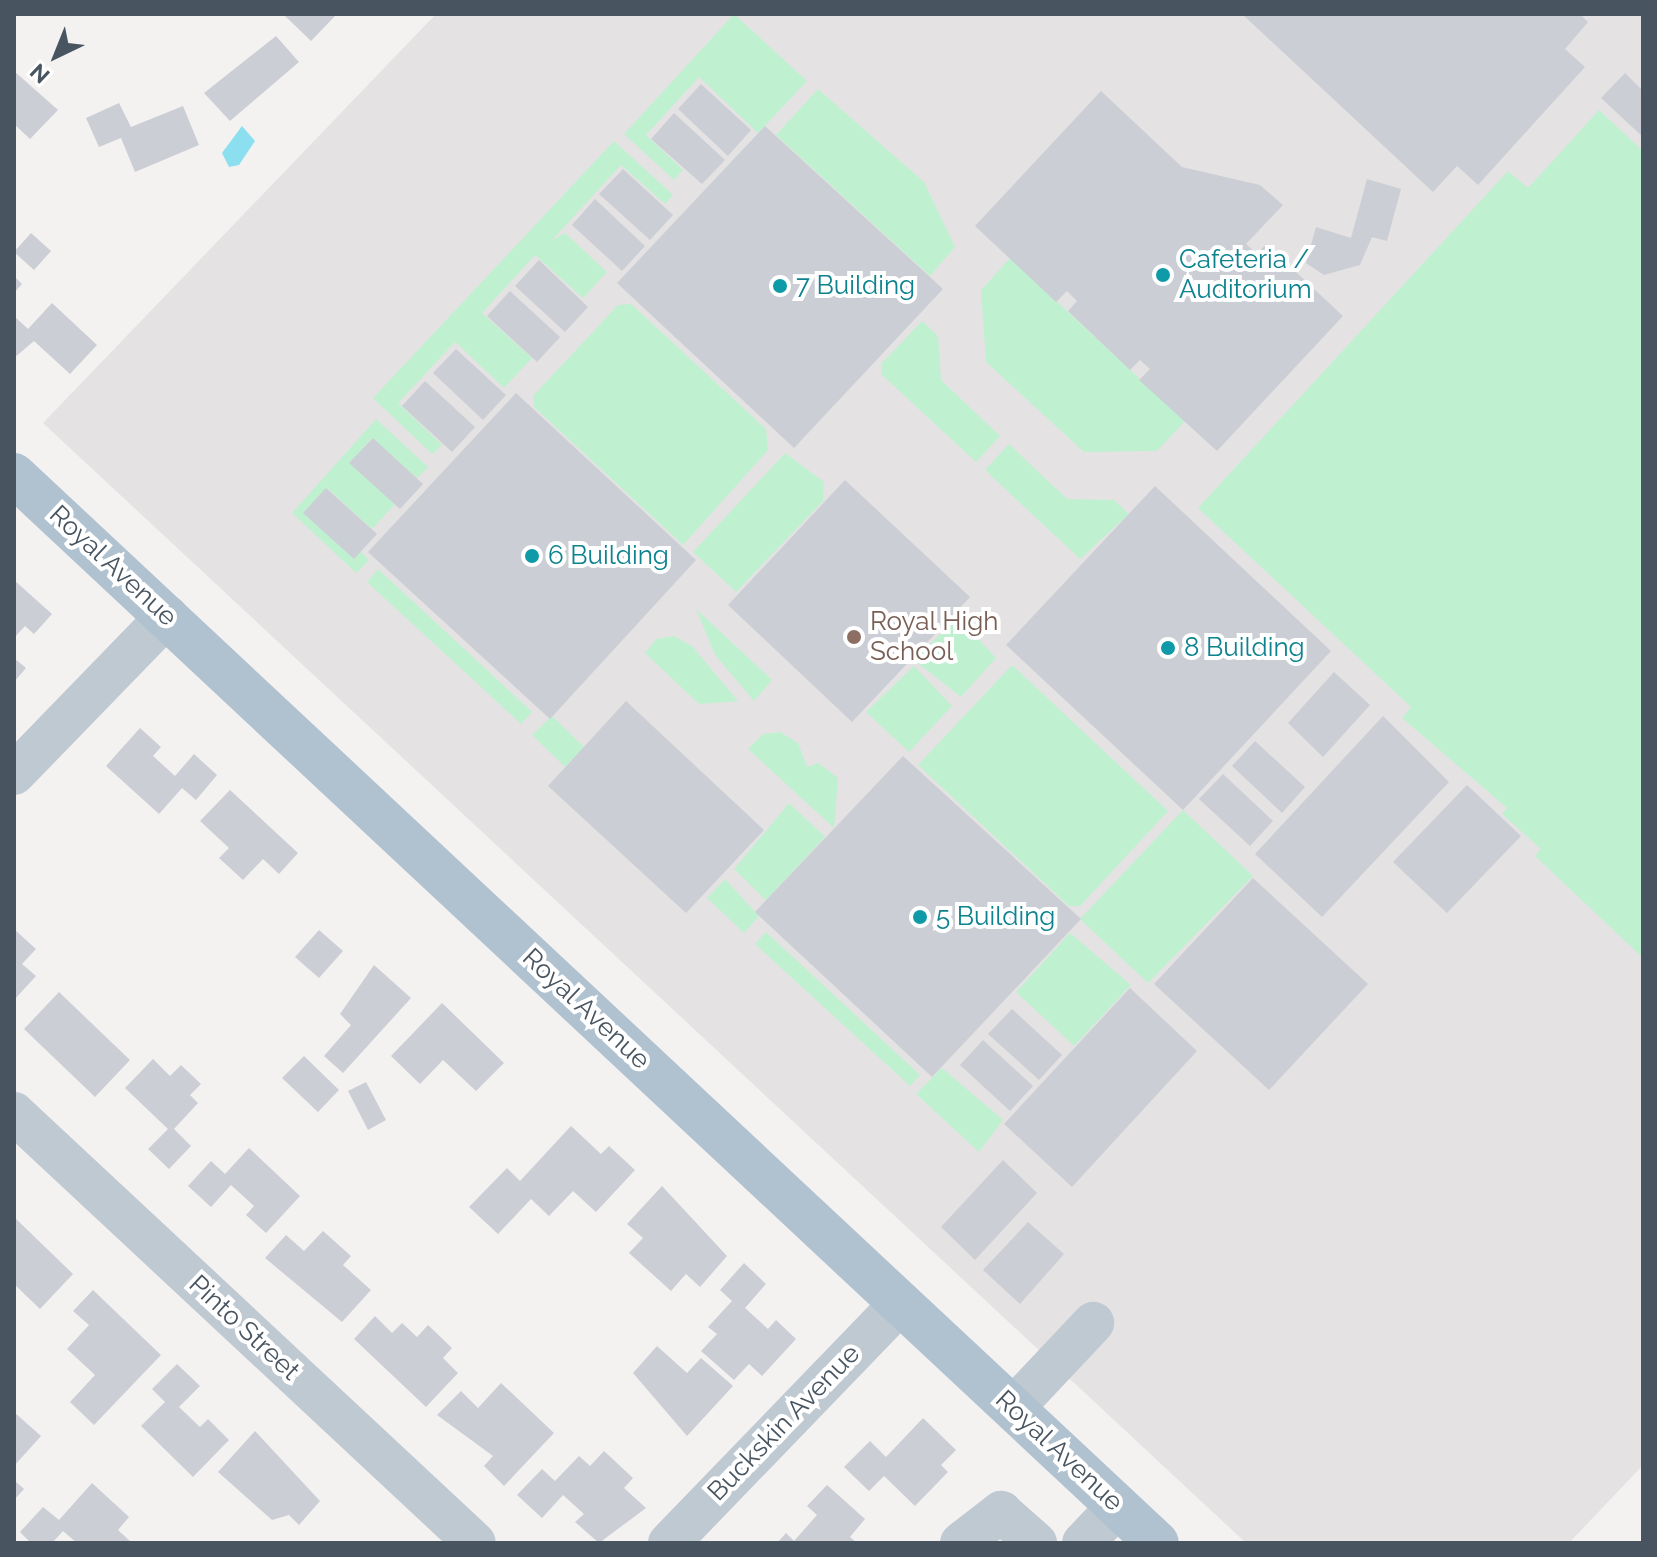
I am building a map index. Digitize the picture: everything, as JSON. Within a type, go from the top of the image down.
[{"type":"main road","name":"Royal Avenue","points":[[14,475],[1157,1543]]},
{"type":"street","points":[[14,774],[167,616]]},
{"type":"street","name":"Pinto Street","points":[[14,1113],[475,1543]]},
{"type":"street","name":"Buckskin Avenue","points":[[669,1543],[901,1303]]},
{"type":"street","points":[[1013,1408],[1093,1323]]},
{"type":"street","points":[[1083,1543],[1118,1506]]},
{"type":"street","points":[[961,1543],[1001,1512],[1036,1543]]},
{"type":"shaded area","points":[[436,14],[1643,14],[1643,1465],[1569,1543],[1246,1543],[43,423]]},
{"type":"green space","points":[[734,14],[807,81],[758,133],[699,77],[646,135],[683,170],[674,180],[624,134]]},
{"type":"green space","points":[[818,89],[924,182],[955,247],[930,276],[776,135]]},
{"type":"green space","points":[[1599,110],[1643,151],[1643,958],[1535,856],[1541,849],[1502,814],[1507,808],[1402,718],[1411,707],[1198,508],[1508,171],[1528,188]]},
{"type":"green space","points":[[614,141],[673,195],[665,204],[621,165],[552,240],[565,233],[607,272],[583,298],[535,255],[482,313],[532,358],[504,388],[455,342],[398,403],[442,445],[432,454],[373,398]]},
{"type":"green space","points":[[1010,258],[1185,421],[1157,451],[1084,452],[986,362],[981,290]]},
{"type":"green space","points":[[631,304],[766,429],[768,450],[683,545],[534,407],[533,396],[618,305]]},
{"type":"green space","points":[[922,321],[938,336],[941,380],[1000,436],[976,462],[881,374],[882,363]]},
{"type":"green space","points":[[376,419],[428,467],[417,478],[372,438],[350,463],[395,504],[372,529],[327,488],[304,512],[353,558],[360,551],[369,560],[356,573],[292,513]]},
{"type":"green space","points":[[1009,444],[1067,499],[1114,500],[1129,514],[1080,559],[985,470]]},
{"type":"green space","points":[[785,453],[824,482],[823,501],[736,592],[693,552]]},
{"type":"green space","points":[[378,569],[532,712],[521,724],[367,582]]},
{"type":"green space","points":[[696,609],[772,680],[754,701],[715,655]]},
{"type":"green space","points":[[958,617],[996,658],[961,697],[914,660]]},
{"type":"green space","points":[[674,636],[692,646],[738,701],[699,704],[645,653],[656,639]]},
{"type":"green space","points":[[1012,665],[1168,811],[1080,906],[1069,906],[918,765]]},
{"type":"green space","points":[[914,666],[952,706],[909,752],[866,712]]},
{"type":"green space","points":[[552,716],[584,747],[565,767],[532,735]]},
{"type":"green space","points":[[780,732],[798,743],[807,767],[818,763],[838,778],[834,828],[748,749],[763,734]]},
{"type":"green space","points":[[789,803],[825,837],[766,900],[734,869]]},
{"type":"green space","points":[[1183,810],[1253,876],[1148,983],[1080,919]]},
{"type":"green space","points":[[725,879],[759,916],[744,933],[707,898]]},
{"type":"green space","points":[[766,932],[920,1075],[910,1086],[755,944]]},
{"type":"green space","points":[[1070,933],[1131,985],[1074,1046],[1016,992]]},
{"type":"green space","points":[[942,1068],[1003,1120],[979,1152],[916,1094]]},
{"type":"water","points":[[242,126],[255,141],[239,165],[229,167],[222,153]]},
{"type":"building","points":[[283,14],[337,14],[311,41]]},
{"type":"building","points":[[1242,14],[1580,14],[1588,22],[1565,49],[1585,67],[1478,185],[1457,166],[1433,192]]},
{"type":"building","points":[[276,36],[299,62],[230,121],[204,93]]},
{"type":"building","points":[[14,71],[58,110],[30,139],[14,124]]},
{"type":"building","points":[[1625,73],[1643,91],[1643,137],[1601,98]]},
{"type":"building","points":[[701,84],[751,130],[728,156],[678,109]]},
{"type":"building","name":"Cafeteria / Auditorium","points":[[1101,91],[1182,167],[1260,185],[1283,205],[1246,244],[1257,254],[1266,244],[1343,316],[1217,451],[1139,380],[1150,369],[1140,360],[1130,370],[1068,311],[1077,301],[1067,291],[1056,302],[975,226]]},
{"type":"building","points":[[119,103],[131,127],[183,106],[199,145],[135,172],[121,138],[99,147],[86,118]]},
{"type":"building","points":[[674,113],[725,160],[702,184],[651,139]]},
{"type":"building","name":"7 Building","points":[[765,126],[943,289],[794,448],[617,283]]},
{"type":"building","points":[[623,169],[673,215],[650,240],[599,194]]},
{"type":"building","points":[[1367,179],[1401,189],[1387,241],[1372,237],[1360,265],[1324,275],[1306,263],[1316,227],[1351,238]]},
{"type":"building","points":[[595,199],[645,246],[622,271],[572,225]]},
{"type":"building","points":[[31,233],[51,251],[34,270],[14,252]]},
{"type":"building","points":[[539,260],[588,307],[565,332],[515,286]]},
{"type":"building","points":[[14,276],[22,284],[14,293]]},
{"type":"building","points":[[510,291],[560,337],[537,362],[487,316]]},
{"type":"building","points":[[52,303],[97,345],[70,374],[34,341],[14,358],[14,316],[28,329]]},
{"type":"building","points":[[456,349],[506,395],[483,420],[433,373]]},
{"type":"building","points":[[425,381],[475,427],[452,452],[402,406]]},
{"type":"building","name":"6 Building","points":[[516,393],[696,560],[550,719],[368,552]]},
{"type":"building","points":[[373,438],[423,484],[400,509],[349,463]]},
{"type":"building","points":[[845,480],[970,597],[852,722],[728,605]]},
{"type":"building","name":"8 Building","points":[[1155,486],[1331,651],[1183,810],[1006,645]]},
{"type":"building","points":[[326,488],[377,534],[354,559],[303,513]]},
{"type":"building","points":[[14,580],[52,614],[34,634],[25,626],[14,638]]},
{"type":"building","points":[[14,658],[26,668],[14,682]]},
{"type":"building","points":[[1334,672],[1370,705],[1323,757],[1288,723]]},
{"type":"building","points":[[626,701],[764,830],[686,913],[548,786]]},
{"type":"building","points":[[1383,716],[1449,782],[1322,917],[1255,854]]},
{"type":"building","points":[[140,728],[161,747],[153,756],[175,776],[194,754],[217,775],[196,800],[182,788],[159,814],[106,766]]},
{"type":"building","points":[[1255,741],[1305,787],[1282,813],[1232,766]]},
{"type":"building","name":"5 Building","points":[[903,756],[1081,919],[932,1077],[755,912]]},
{"type":"building","points":[[1223,774],[1273,821],[1250,846],[1199,799]]},
{"type":"building","points":[[1467,785],[1521,836],[1447,913],[1393,862]]},
{"type":"building","points":[[230,790],[298,853],[279,874],[263,859],[243,880],[219,858],[229,848],[200,821]]},
{"type":"building","points":[[1253,878],[1368,984],[1269,1090],[1154,984]]},
{"type":"building","points":[[14,929],[36,949],[22,964],[36,976],[14,1000]]},
{"type":"building","points":[[319,930],[343,951],[319,978],[295,957]]},
{"type":"building","points":[[374,965],[411,998],[343,1073],[324,1056],[351,1025],[340,1014]]},
{"type":"building","points":[[1130,988],[1197,1051],[1072,1187],[1004,1124]]},
{"type":"building","points":[[59,992],[130,1060],[95,1097],[24,1029]]},
{"type":"building","points":[[442,1003],[504,1063],[476,1091],[443,1060],[420,1084],[391,1056]]},
{"type":"building","points":[[1012,1009],[1062,1055],[1039,1080],[988,1034]]},
{"type":"building","points":[[983,1040],[1033,1086],[1010,1111],[960,1065]]},
{"type":"building","points":[[304,1056],[339,1090],[318,1112],[282,1078]]},
{"type":"building","points":[[153,1059],[170,1076],[181,1065],[201,1084],[190,1095],[198,1103],[174,1129],[191,1146],[169,1169],[148,1149],[168,1129],[125,1088]]},
{"type":"building","points":[[366,1082],[386,1120],[368,1130],[348,1091]]},
{"type":"building","points":[[571,1126],[601,1154],[609,1146],[635,1170],[596,1212],[573,1191],[549,1216],[531,1199],[498,1234],[469,1207],[507,1168],[520,1181]]},
{"type":"building","points":[[249,1148],[300,1196],[266,1233],[246,1215],[254,1206],[231,1185],[211,1207],[188,1186],[211,1161],[225,1174]]},
{"type":"building","points":[[1003,1160],[1037,1193],[975,1260],[941,1227]]},
{"type":"building","points":[[662,1186],[727,1256],[700,1287],[686,1274],[671,1291],[629,1253],[643,1238],[627,1224]]},
{"type":"building","points":[[14,1217],[73,1274],[40,1309],[14,1284]]},
{"type":"building","points":[[1028,1222],[1064,1254],[1020,1304],[983,1270]]},
{"type":"building","points":[[323,1231],[351,1256],[343,1265],[371,1290],[342,1322],[265,1258],[286,1235],[304,1251]]},
{"type":"building","points":[[744,1263],[766,1284],[745,1308],[768,1329],[776,1320],[796,1339],[762,1376],[749,1364],[734,1380],[701,1351],[717,1334],[708,1327],[732,1301],[720,1290]]},
{"type":"building","points":[[93,1290],[161,1355],[94,1425],[70,1402],[95,1375],[67,1349],[89,1325],[73,1311]]},
{"type":"building","points":[[375,1316],[392,1333],[402,1323],[417,1337],[428,1325],[452,1348],[443,1358],[458,1373],[426,1407],[354,1339]]},
{"type":"building","points":[[657,1346],[687,1373],[701,1358],[733,1386],[687,1436],[633,1373]]},
{"type":"building","points":[[177,1364],[200,1386],[179,1407],[200,1427],[208,1419],[229,1440],[193,1477],[141,1426],[165,1402],[152,1389]]},
{"type":"building","points":[[501,1383],[554,1433],[504,1486],[484,1466],[493,1456],[437,1415],[461,1391],[478,1408]]},
{"type":"building","points":[[14,1412],[41,1436],[14,1466]]},
{"type":"building","points":[[923,1418],[956,1450],[941,1465],[948,1472],[915,1506],[884,1476],[869,1491],[844,1467],[870,1441],[886,1457]]},
{"type":"building","points":[[255,1431],[320,1501],[299,1525],[289,1515],[272,1520],[218,1472]]},
{"type":"building","points":[[604,1451],[633,1478],[624,1488],[646,1508],[599,1543],[575,1522],[584,1514],[563,1495],[542,1518],[517,1495],[542,1469],[555,1481],[579,1456],[590,1466]]},
{"type":"building","points":[[14,1480],[24,1489],[14,1500]]},
{"type":"building","points":[[92,1483],[129,1517],[118,1530],[132,1543],[77,1543],[63,1531],[52,1543],[31,1543],[20,1532],[43,1507],[59,1520]]},
{"type":"building","points":[[827,1485],[865,1519],[850,1537],[857,1543],[777,1543],[786,1533],[794,1541],[817,1515],[807,1506]]},
{"type":"place","name":"Cafeteria / Auditorium","points":[[1163,275]]},
{"type":"place","name":"7 Building","points":[[780,286]]},
{"type":"place","name":"6 Building","points":[[532,556]]},
{"type":"place","name":"Royal High School","points":[[854,637]]},
{"type":"place","name":"8 Building","points":[[1168,648]]},
{"type":"place","name":"5 Building","points":[[920,917]]}]
